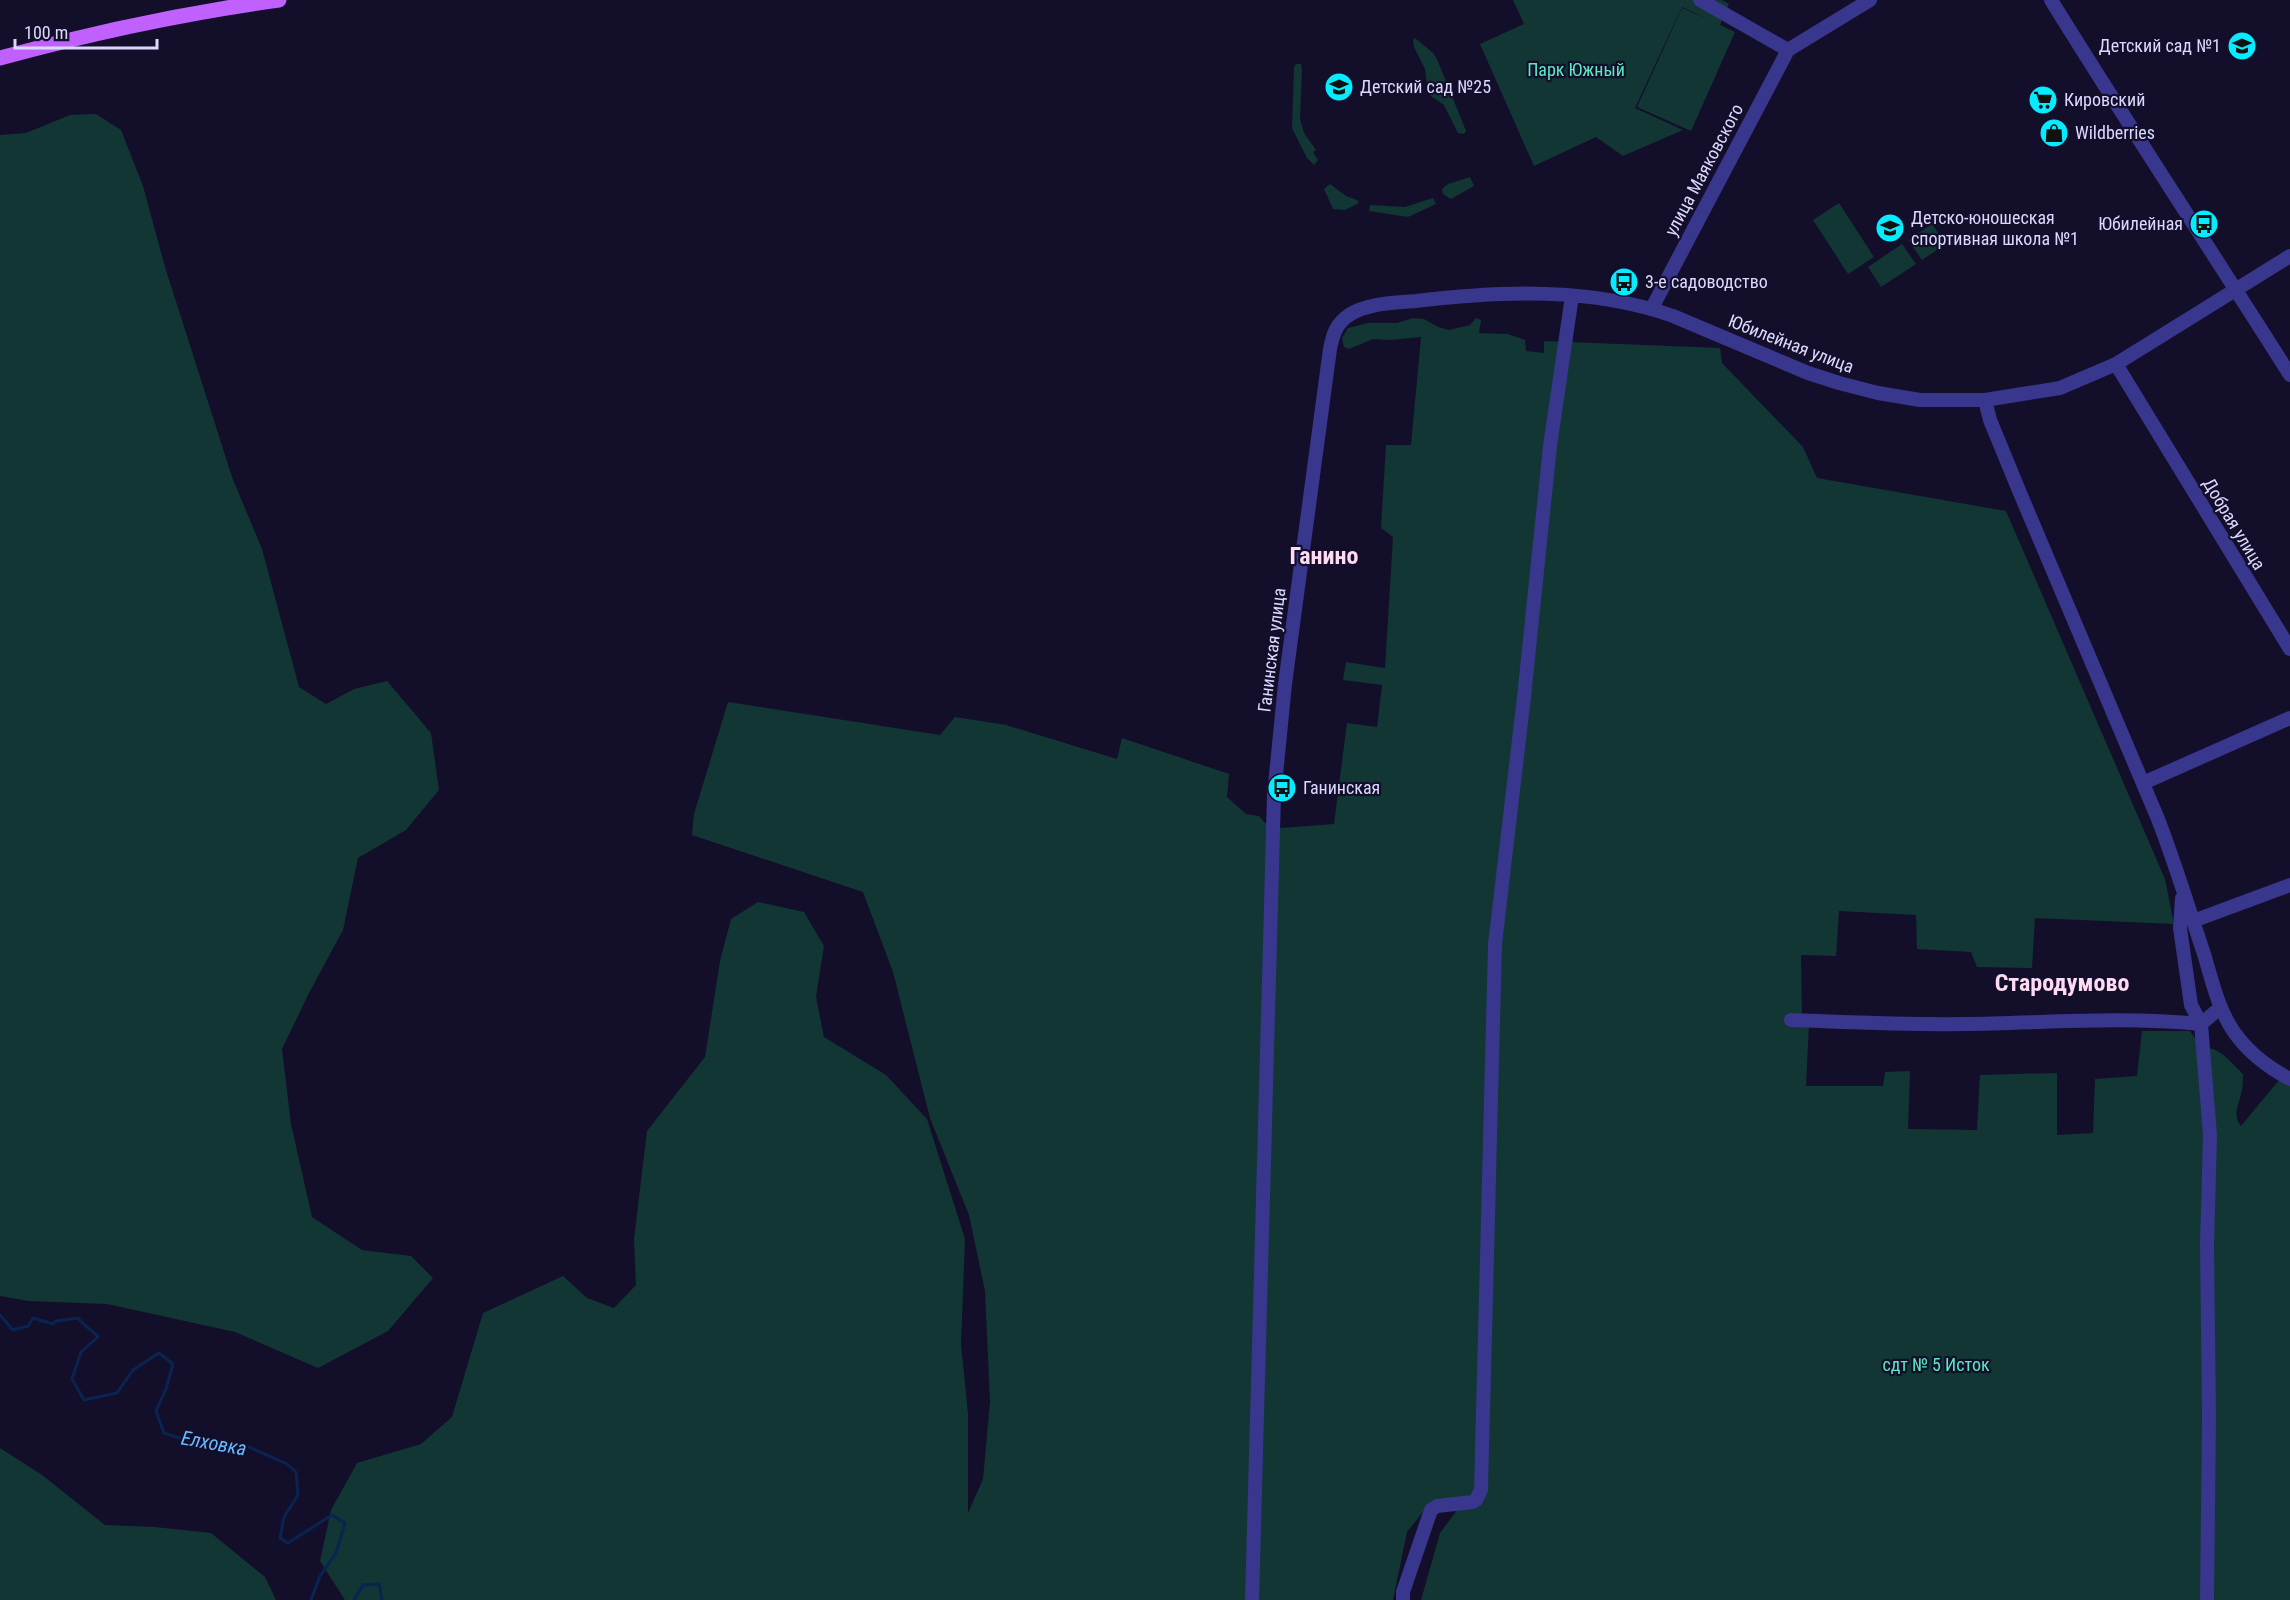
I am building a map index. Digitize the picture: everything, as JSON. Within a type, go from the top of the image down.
[{"type":"main road","points":[[0,58],[151,22],[279,0]]},
{"type":"street","points":[[1700,0],[1788,50],[1870,0]]},
{"type":"street","points":[[2051,0],[2130,128],[2290,375]]},
{"type":"street","name":"улица Маяковского","points":[[1652,308],[1788,50]]},
{"type":"street","name":"Юбилейная улица","points":[[1333,336],[1338,324],[1351,314],[1378,305],[1505,293],[1572,296],[1652,308],[1808,373],[1878,393],[1920,400],[1984,400],[2060,388],[2116,364],[2290,256]]},
{"type":"street","points":[[1403,1600],[1403,1592],[1431,1510],[1437,1506],[1473,1502],[1481,1490],[1495,944],[1550,446],[1572,296]]},
{"type":"street","name":"Ганинская улица","points":[[1252,1600],[1273,827],[1284,694],[1333,336]]},
{"type":"street","name":"Добрая улица","points":[[2116,364],[2290,650]]},
{"type":"street","points":[[1984,400],[1990,420],[2143,783],[2183,890],[2221,1007],[2235,1033],[2246,1045],[2264,1063],[2290,1079]]},
{"type":"street","points":[[2143,783],[2290,718]]},
{"type":"street","points":[[2193,921],[2290,885]]},
{"type":"street","points":[[2183,890],[2180,928],[2191,1005],[2200,1024],[2210,1135],[2206,1245],[2209,1416],[2207,1600]]},
{"type":"street","points":[[1791,1020],[1962,1024],[2081,1021],[2200,1024],[2221,1007]]},
{"type":"green space","name":"Парк Южный","points":[[1513,0],[1722,0],[1729,4],[1720,25],[1735,32],[1691,131],[1637,107],[1682,8],[1710,20],[1682,7],[1635,108],[1683,130],[1623,156],[1596,137],[1534,166],[1480,44],[1524,24]]},
{"type":"green space","points":[[1415,38],[1437,59],[1466,131],[1464,134],[1458,133],[1444,105],[1428,94],[1425,69],[1414,47]]},
{"type":"green space","points":[[1296,64],[1301,64],[1302,70],[1300,119],[1304,133],[1316,150],[1313,152],[1318,160],[1314,165],[1307,158],[1292,128],[1294,67]]},
{"type":"green space","points":[[96,114],[121,130],[143,186],[165,267],[232,477],[262,549],[299,687],[326,704],[354,689],[387,681],[431,733],[439,790],[406,830],[358,858],[343,930],[282,1049],[291,1124],[312,1217],[362,1250],[411,1256],[433,1278],[388,1331],[318,1368],[235,1332],[107,1304],[28,1301],[0,1296],[0,135],[26,133],[70,115]]},
{"type":"green space","points":[[1470,177],[1474,186],[1451,199],[1443,194],[1442,189],[1448,184]]},
{"type":"green space","points":[[1330,184],[1359,203],[1345,210],[1333,209],[1324,189]]},
{"type":"green space","points":[[1433,198],[1436,204],[1408,217],[1369,211],[1370,205],[1405,207]]},
{"type":"green space","points":[[1839,203],[1874,257],[1848,274],[1813,220]]},
{"type":"green space","points":[[1932,224],[1946,244],[1922,260],[1908,240]]},
{"type":"green space","points":[[1902,244],[1916,264],[1881,287],[1868,267]]},
{"type":"green space","name":"сдт № 5 Исток","points":[[1413,318],[1424,319],[1449,330],[1470,325],[1476,318],[1481,320],[1479,333],[1508,334],[1525,340],[1526,351],[1544,353],[1544,341],[1720,348],[1722,363],[1803,447],[1817,478],[2006,511],[2165,879],[2174,924],[2035,918],[2032,968],[1977,967],[1971,952],[1917,949],[1916,915],[1839,911],[1836,956],[1801,955],[1802,1022],[1809,1024],[1806,1086],[1883,1086],[1885,1072],[1910,1071],[1908,1129],[1977,1130],[1980,1075],[2057,1073],[2057,1135],[2093,1133],[2095,1079],[2137,1076],[2142,1031],[2190,1031],[2202,1049],[2214,1049],[2229,1060],[2243,1074],[2237,1114],[2241,1126],[2284,1074],[2290,1077],[2290,1600],[1421,1600],[1440,1533],[1464,1501],[1430,1503],[1407,1532],[1393,1600],[345,1600],[320,1561],[331,1510],[357,1463],[421,1444],[452,1417],[483,1313],[563,1276],[587,1298],[614,1308],[636,1285],[634,1239],[647,1131],[705,1057],[720,961],[731,919],[758,902],[804,912],[824,946],[816,997],[824,1037],[886,1075],[927,1119],[965,1239],[961,1344],[968,1414],[968,1513],[983,1479],[990,1402],[985,1291],[969,1215],[930,1118],[893,972],[863,892],[692,835],[694,814],[728,702],[940,735],[955,717],[1006,725],[1117,759],[1122,738],[1229,774],[1227,797],[1246,814],[1259,816],[1265,823],[1280,828],[1334,824],[1347,723],[1377,727],[1382,685],[1343,680],[1346,662],[1385,668],[1393,537],[1381,528],[1386,445],[1411,445],[1421,337],[1373,339],[1349,349],[1344,347],[1342,338],[1348,328],[1368,323],[1397,323]]},
{"type":"green space","points":[[0,1448],[42,1475],[105,1525],[211,1533],[265,1577],[276,1600],[0,1600]]},
{"type":"waterway","name":"Елховка","points":[[0,1315],[13,1330],[28,1326],[33,1318],[53,1324],[56,1321],[78,1318],[98,1337],[81,1352],[72,1379],[84,1400],[117,1393],[133,1370],[159,1353],[173,1364],[166,1389],[156,1411],[164,1433],[192,1442],[249,1447],[287,1464],[296,1472],[298,1495],[284,1517],[280,1538],[288,1543],[332,1515],[345,1523],[336,1553],[320,1576],[311,1600]]},
{"type":"waterway","name":"Елховка","points":[[354,1600],[363,1585],[379,1584],[382,1600]]},
{"type":"place","name":"Детский сад №1","points":[[2242,46]]},
{"type":"place","name":"Детский сад №25","points":[[1339,87]]},
{"type":"place","name":"Кировский","points":[[2043,100]]},
{"type":"place","name":"Wildberries","points":[[2054,133]]},
{"type":"place","name":"Юбилейная","points":[[2204,224]]},
{"type":"place","name":"Детско-юношеская спортивная школа №1","points":[[1890,228]]},
{"type":"place","name":"3-е садоводство","points":[[1624,282]]},
{"type":"place","name":"Ганинская","points":[[1282,788]]},
{"type":"district","name":"Ганино","points":[[1324,556]]},
{"type":"district","name":"Стародумово","points":[[2062,983]]}]
